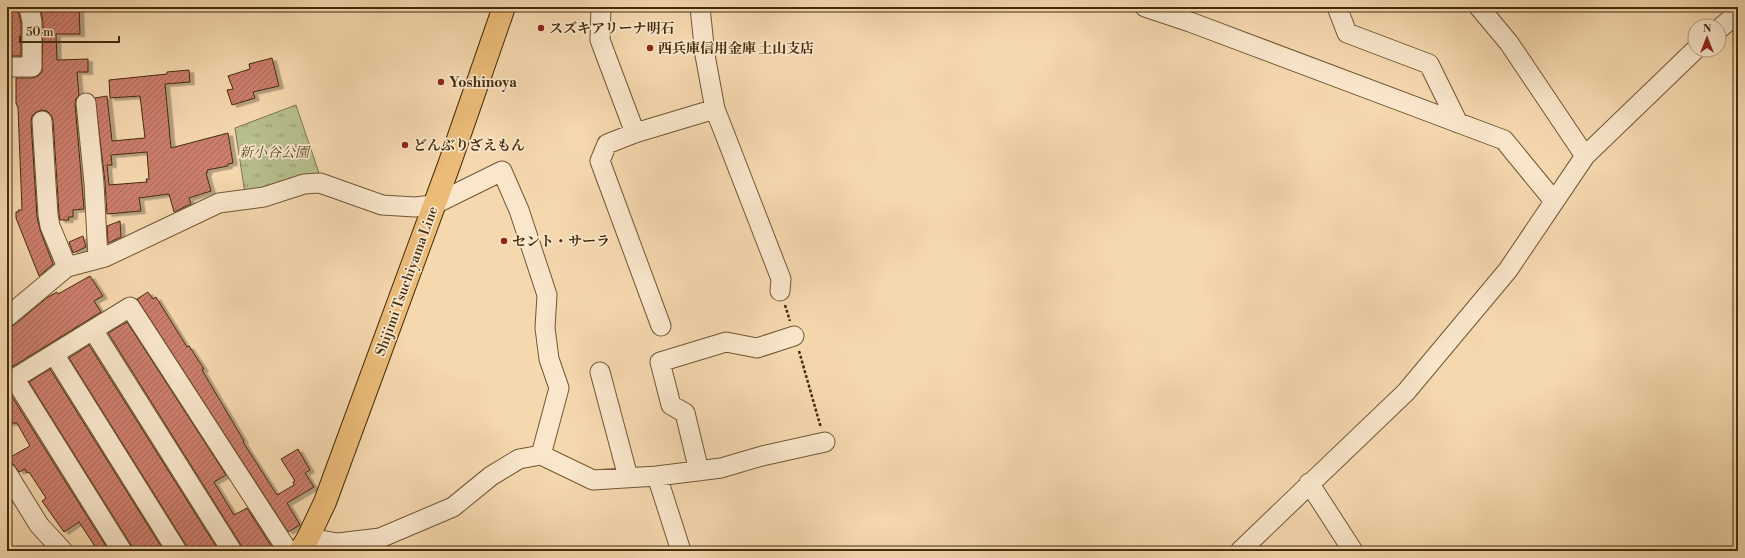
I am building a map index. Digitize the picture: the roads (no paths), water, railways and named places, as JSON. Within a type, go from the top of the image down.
[{"type":"main road","name":"Shijimi Tsuchiyama Line","points":[[304,545],[333,480],[449,165],[504,7]]},
{"type":"street","points":[[7,67],[35,67],[32,22],[29,7]]},
{"type":"street","points":[[601,7],[600,40],[635,133]]},
{"type":"street","points":[[700,7],[705,55],[715,109],[781,279],[780,291]]},
{"type":"street","points":[[1145,7],[1190,22],[1504,140],[1554,201]]},
{"type":"street","points":[[1337,7],[1347,32],[1429,64],[1458,123]]},
{"type":"street","points":[[1479,7],[1509,43],[1585,156]]},
{"type":"street","points":[[1727,22],[1738,13]]},
{"type":"street","points":[[1240,551],[1309,483],[1406,392],[1508,270],[1585,156],[1687,58]]},
{"type":"street","points":[[86,103],[94,182],[98,258]]},
{"type":"street","points":[[661,326],[600,161],[607,144],[635,133],[715,109]]},
{"type":"street","points":[[42,121],[48,215],[50,226],[67,266]]},
{"type":"street","points":[[7,317],[67,266],[105,257],[219,203],[264,197],[304,184],[320,183],[382,205],[415,207],[433,205],[502,171],[519,210],[546,295],[546,328],[549,359],[559,388],[541,455]]},
{"type":"street","points":[[122,551],[11,380],[130,307],[288,551]]},
{"type":"street","points":[[93,330],[232,551]]},
{"type":"street","points":[[699,471],[685,413],[671,405],[660,362],[726,342],[758,348],[794,336]]},
{"type":"street","points":[[54,354],[177,551]]},
{"type":"street","points":[[600,372],[628,477]]},
{"type":"street","points":[[304,545],[380,538],[453,507],[491,476],[519,459],[541,455],[593,480],[657,476],[721,468],[762,456],[825,442]]},
{"type":"street","points":[[7,473],[39,525],[63,551]]},
{"type":"street","points":[[657,476],[681,551]]},
{"type":"street","points":[[1309,483],[1353,551]]},
{"type":"place","name":"スズキアリーナ明石","points":[[541,28]]},
{"type":"place","name":"西兵庫信用金庫 土山支店","points":[[650,48]]},
{"type":"place","name":"Yoshinoya","points":[[441,82]]},
{"type":"place","name":"どんぶりざえもん","points":[[405,145]]},
{"type":"place","name":"セント・サーラ","points":[[504,241]]},
{"type":"park label","name":"新小谷公園","points":[[274,152]]}]
